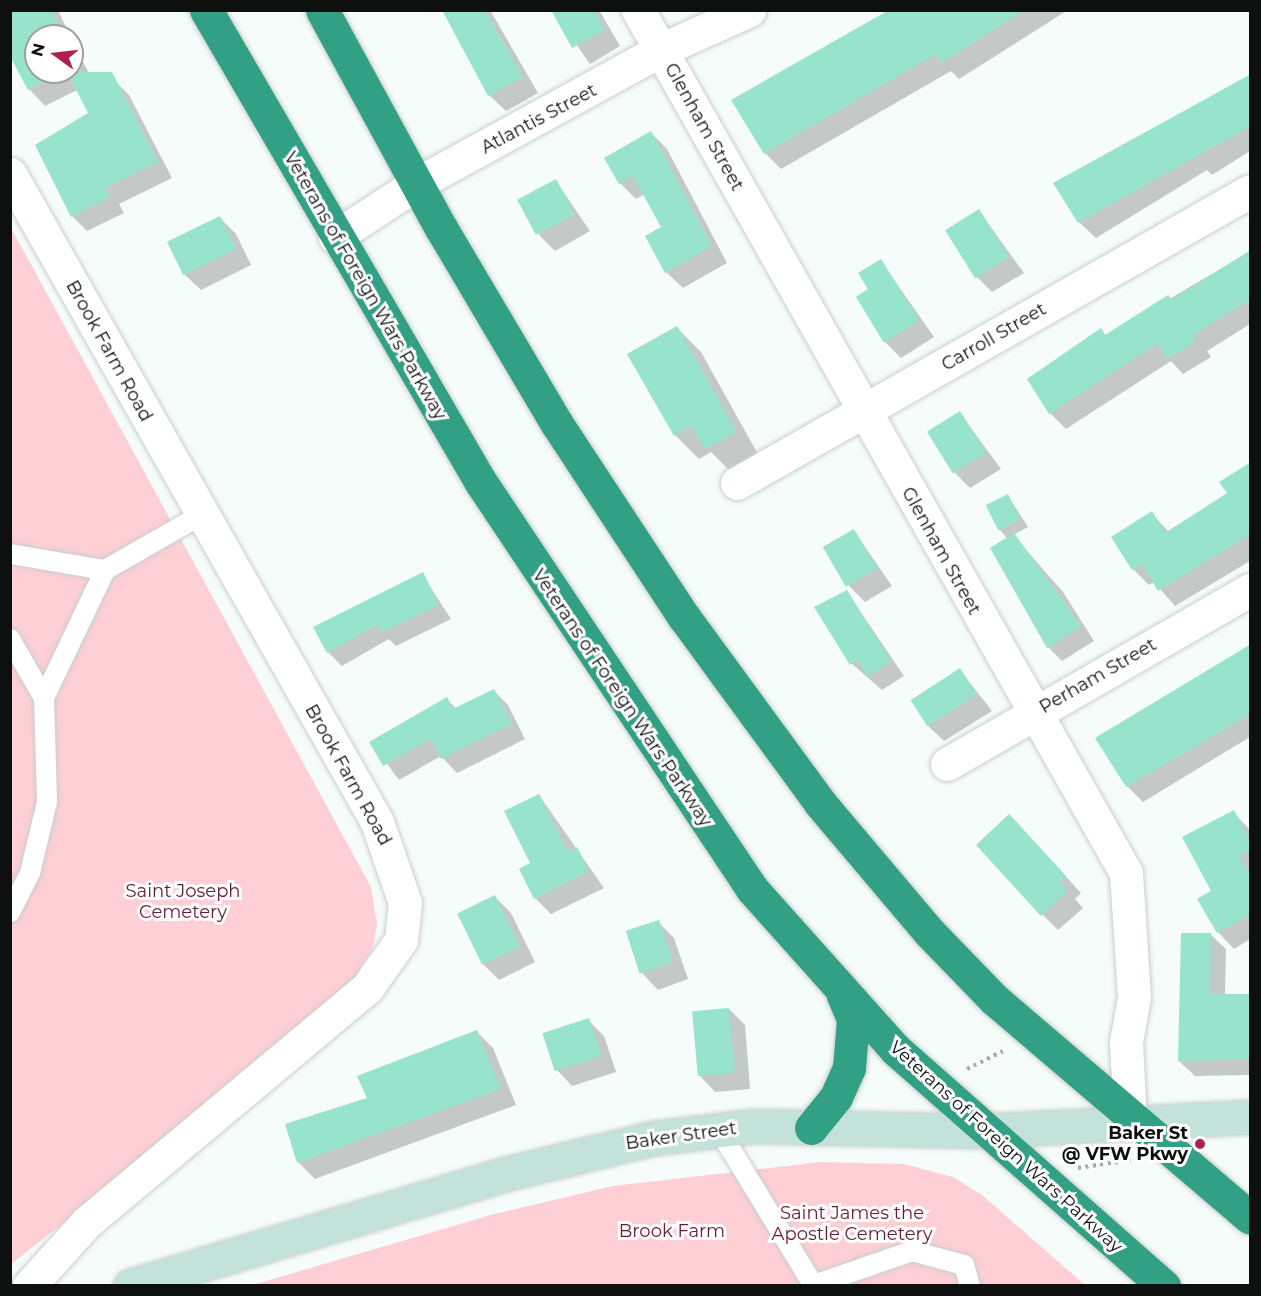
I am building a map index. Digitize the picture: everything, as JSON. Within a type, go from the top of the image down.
[{"type":"highway","name":"Veterans of Foreign Wars Parkway","points":[[206,10],[335,237],[480,481],[663,763],[752,889],[842,993],[983,1131],[1164,1286]]},
{"type":"highway","points":[[322,10],[416,184],[582,462],[785,758],[953,958],[1130,1120],[1251,1218]]},
{"type":"highway","points":[[811,1128],[836,1097],[852,1053],[853,1019],[842,993]]},
{"type":"street","name":"Glenham Street","points":[[638,10],[1033,713],[1108,832],[1126,873],[1134,997],[1126,1042],[1130,1120]]},
{"type":"street","name":"Atlantis Street","points":[[335,237],[416,184],[661,50],[749,10]]},
{"type":"street","name":"Brook Farm Road","points":[[10,174],[201,515],[377,822],[400,884],[405,923],[394,955],[367,988],[87,1222],[29,1286]]},
{"type":"street","name":"Carroll Street","points":[[737,483],[1251,191]]},
{"type":"street","name":"Perham Street","points":[[946,764],[1251,590]]},
{"type":"street","name":"Baker Street","points":[[130,1286],[588,1152],[719,1130],[811,1128],[983,1131],[1130,1120],[1251,1118]]},
{"type":"lane","points":[[10,912],[30,873],[47,802],[44,698],[105,570],[201,515]]},
{"type":"lane","points":[[10,554],[105,570]]},
{"type":"lane","points":[[10,639],[44,698]]},
{"type":"lane","points":[[719,1130],[814,1285],[912,1251],[964,1265],[970,1286]]},
{"type":"path","points":[[963,1071],[1004,1051]]},
{"type":"path","points":[[1074,1168],[1131,1160]]},
{"type":"green space","name":"Saint Joseph Cemetery","points":[[10,226],[371,887],[377,924],[373,947],[352,983],[184,1129],[11,1264]]},
{"type":"green space","points":[[821,1162],[904,1164],[953,1177],[982,1195],[1085,1285],[249,1286],[494,1214],[613,1186]]},
{"type":"building","points":[[10,10],[51,10],[58,24],[24,24],[24,82],[10,56]]},
{"type":"building","points":[[442,10],[485,10],[523,77],[488,96]]},
{"type":"building","points":[[551,10],[594,10],[605,30],[572,48]]},
{"type":"building","points":[[889,10],[1025,10],[942,63],[936,54],[764,154],[731,100]]},
{"type":"building","points":[[84,72],[112,72],[158,162],[105,188],[110,197],[71,217],[35,145],[88,113],[73,84],[84,84]]},
{"type":"building","points":[[1251,74],[1251,126],[1078,223],[1053,183]]},
{"type":"building","points":[[25,84],[40,84],[28,90]]},
{"type":"building","points":[[651,131],[712,246],[665,273],[645,236],[661,227],[633,176],[619,184],[604,158]]},
{"type":"building","points":[[556,179],[575,214],[536,235],[517,200]]},
{"type":"building","points":[[979,209],[1009,257],[975,279],[945,230]]},
{"type":"building","points":[[220,216],[236,249],[183,275],[167,242]]},
{"type":"building","points":[[1251,250],[1251,299],[1193,335],[1196,341],[1167,359],[1157,344],[1049,414],[1027,379],[1101,328],[1105,335],[1168,295],[1171,300]]},
{"type":"building","points":[[881,259],[919,320],[884,343],[856,297],[868,289],[858,273]]},
{"type":"building","points":[[677,326],[737,432],[705,449],[692,426],[674,436],[627,354]]},
{"type":"building","points":[[960,411],[986,453],[953,473],[927,432]]},
{"type":"building","points":[[1251,462],[1251,534],[1158,591],[1142,564],[1132,570],[1111,537],[1152,511],[1165,533],[1227,493],[1219,482]]},
{"type":"building","points":[[1008,494],[1021,519],[998,530],[986,505]]},
{"type":"building","points":[[854,529],[877,569],[846,587],[823,547]]},
{"type":"building","points":[[1014,533],[1081,626],[1047,648],[990,548]]},
{"type":"building","points":[[423,572],[439,605],[381,633],[377,625],[327,653],[313,627]]},
{"type":"building","points":[[847,590],[891,662],[868,677],[857,660],[850,665],[814,607]]},
{"type":"building","points":[[1251,644],[1251,714],[1126,787],[1095,738]]},
{"type":"building","points":[[960,668],[977,694],[927,726],[911,700]]},
{"type":"building","points":[[494,689],[512,724],[441,759],[431,739],[383,766],[369,742],[447,697],[453,709]]},
{"type":"building","points":[[539,794],[568,852],[577,847],[589,871],[534,899],[519,869],[530,863],[504,811]]},
{"type":"building","points":[[1234,810],[1251,843],[1251,850],[1239,856],[1251,876],[1251,914],[1217,933],[1197,899],[1211,891],[1182,837]]},
{"type":"building","points":[[1009,814],[1066,876],[1060,882],[1068,891],[1041,916],[976,845]]},
{"type":"building","points":[[495,895],[520,946],[482,965],[457,913]]},
{"type":"building","points":[[659,920],[673,963],[640,974],[626,931]]},
{"type":"building","points":[[1181,933],[1211,933],[1210,994],[1251,994],[1251,1059],[1178,1061]]},
{"type":"building","points":[[729,1008],[735,1073],[698,1076],[692,1011]]},
{"type":"building","points":[[589,1018],[601,1056],[555,1071],[542,1033]]},
{"type":"building","points":[[477,1030],[501,1089],[297,1163],[285,1124],[367,1098],[357,1076]]},
{"type":"place","name":"Baker St @ VFW Pkwy","points":[[1200,1144]]},
{"type":"park label","name":"Saint James the Apostle Cemetery","points":[[852,1224]]},
{"type":"park label","name":"Brook Farm","points":[[672,1231]]}]
